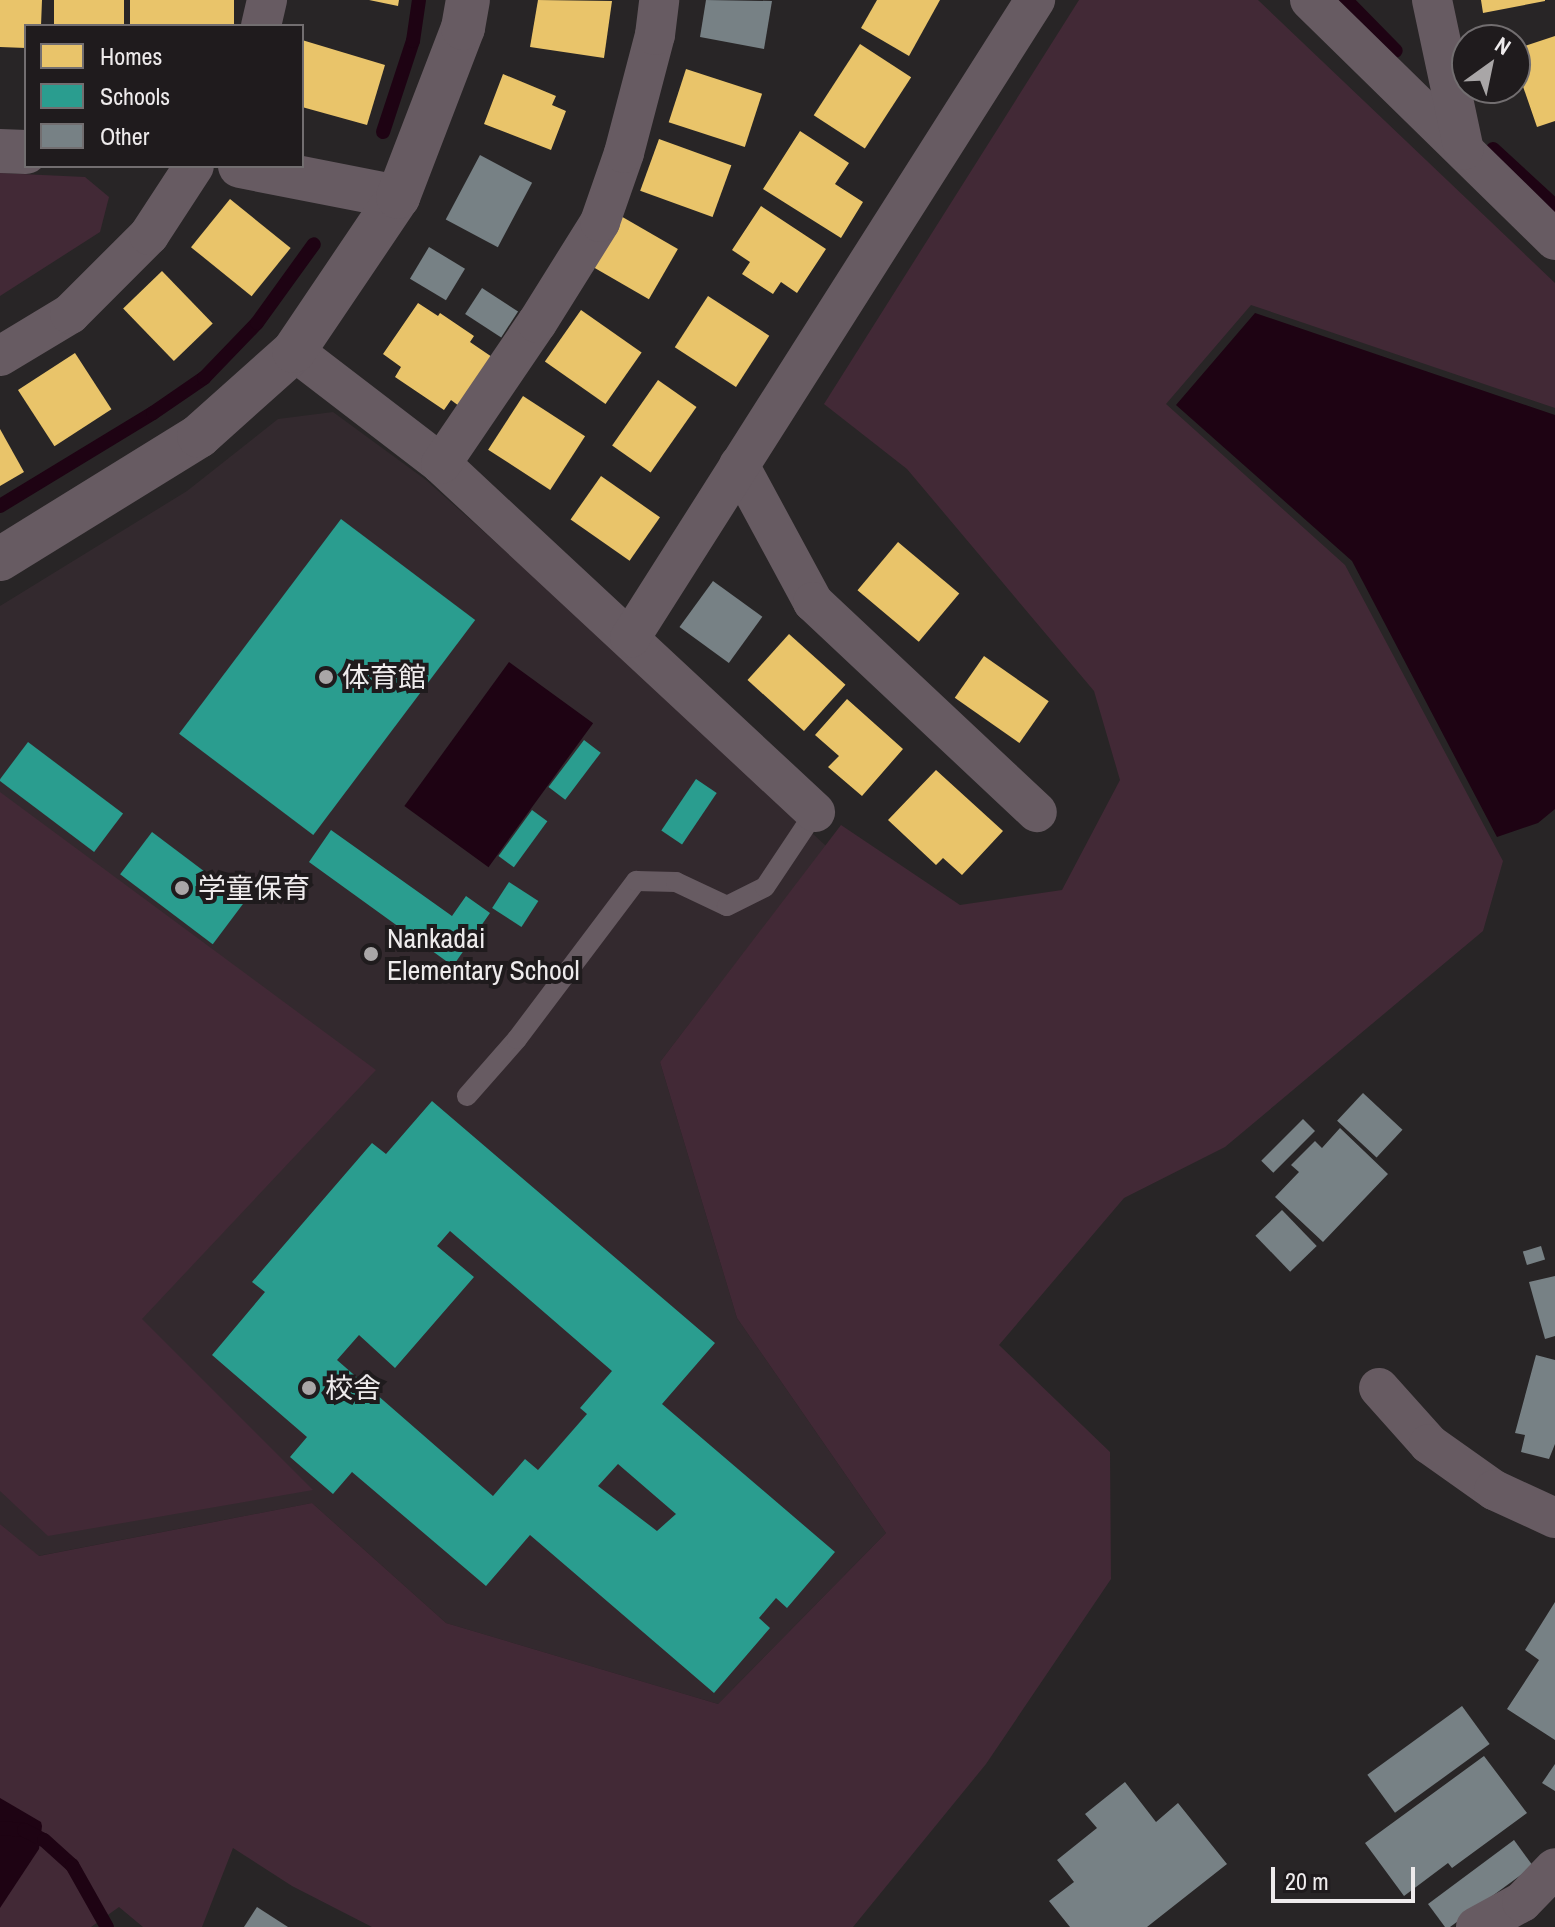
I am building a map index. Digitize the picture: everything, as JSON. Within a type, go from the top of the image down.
[{"type":"street","points":[[261,24],[267,0]]},
{"type":"street","points":[[0,559],[199,436],[294,351],[398,197],[463,28],[468,0]]},
{"type":"street","points":[[441,464],[537,323],[600,222],[628,138],[655,35],[659,0]]},
{"type":"street","points":[[630,638],[1035,0]]},
{"type":"street","points":[[1310,0],[1555,240]]},
{"type":"street","points":[[1432,0],[1464,150]]},
{"type":"street","points":[[0,151],[24,152]]},
{"type":"street","points":[[0,356],[70,314],[149,235],[193,168]]},
{"type":"street","points":[[250,168],[398,197]]},
{"type":"street","points":[[294,351],[441,464],[815,812]]},
{"type":"street","points":[[739,465],[813,602],[1037,812]]},
{"type":"street","points":[[1379,1388],[1429,1444],[1494,1490],[1555,1518]]},
{"type":"street","points":[[1476,1927],[1522,1902],[1555,1868]]},
{"type":"lane","points":[[467,1096],[517,1039],[636,881],[676,882],[727,906],[765,887],[815,812]]},
{"type":"shaded area","points":[[1079,0],[1258,0],[1555,283],[1555,408],[1251,305],[1166,404],[1345,565],[1503,861],[1483,931],[1225,1147],[1124,1198],[999,1345],[1110,1452],[1111,1579],[986,1764],[853,1927],[372,1927],[292,1886],[233,1848],[202,1927],[143,1927],[119,1907],[91,1927],[0,1927],[0,1524],[39,1556],[312,1503],[446,1623],[718,1704],[886,1533],[737,1318],[660,1062],[841,825],[960,905],[1062,890],[1120,780],[1094,691],[907,469],[824,404]]},
{"type":"shaded area","points":[[0,173],[85,177],[109,197],[100,232],[0,296]]},
{"type":"shaded area","points":[[1255,313],[1555,415],[1555,809],[1538,823],[1497,837],[1352,561],[1176,405]]},
{"type":"shaded area","name":"Nankadai Elementary School","points":[[333,412],[426,480],[625,658],[826,846],[660,1062],[737,1318],[886,1533],[718,1704],[446,1623],[312,1503],[38,1556],[0,1524],[0,606],[187,491],[278,419]]},
{"type":"shaded area","points":[[509,662],[593,723],[489,867],[404,806]]},
{"type":"shaded area","points":[[0,792],[376,1070],[142,1319],[313,1490],[48,1536],[0,1491]]},
{"type":"shaded area","points":[[0,1798],[41,1822],[42,1826],[39,1849],[0,1908]]},
{"type":"building: Homes","points":[[0,0],[42,0],[41,24],[24,24],[24,48],[0,47]]},
{"type":"building: Homes","points":[[54,0],[124,0],[124,24],[54,24]]},
{"type":"building: Homes","points":[[130,0],[234,0],[234,24],[130,24]]},
{"type":"building: Homes","points":[[369,0],[399,0],[398,6]]},
{"type":"building: Homes","points":[[538,0],[612,1],[604,58],[530,47]]},
{"type":"building: Homes","points":[[877,0],[940,0],[909,56],[861,28]]},
{"type":"building: Homes","points":[[1481,0],[1545,0],[1545,1],[1483,13]]},
{"type":"building: Homes","points":[[1555,36],[1555,121],[1537,127],[1529,104],[1531,44]]},
{"type":"building: Homes","points":[[304,41],[385,65],[367,125],[304,108]]},
{"type":"building: Homes","points":[[860,44],[911,77],[865,149],[814,115]]},
{"type":"building: Homes","points":[[686,69],[762,94],[745,147],[669,122]]},
{"type":"building: Homes","points":[[503,74],[556,96],[552,105],[566,111],[551,150],[484,124]]},
{"type":"building: Homes","points":[[800,131],[849,163],[835,184],[863,202],[841,238],[763,189]]},
{"type":"building: Homes","points":[[659,139],[731,165],[713,217],[640,191]]},
{"type":"building: Homes","points":[[230,199],[291,248],[252,296],[191,247]]},
{"type":"building: Homes","points":[[761,206],[826,249],[797,293],[781,282],[773,294],[742,274],[750,262],[732,250]]},
{"type":"building: Homes","points":[[619,215],[678,249],[649,299],[590,265]]},
{"type":"building: Homes","points":[[162,271],[213,324],[174,361],[123,309]]},
{"type":"building: Homes","points":[[708,296],[769,336],[736,387],[675,347]]},
{"type":"building: Homes","points":[[418,303],[438,316],[440,313],[474,336],[470,342],[492,357],[459,406],[451,400],[444,410],[395,377],[401,367],[383,354]]},
{"type":"building: Homes","points":[[581,310],[642,352],[605,404],[545,362]]},
{"type":"building: Homes","points":[[75,353],[111,409],[54,446],[18,390]]},
{"type":"building: Homes","points":[[658,380],[697,407],[651,472],[612,446]]},
{"type":"building: Homes","points":[[523,396],[585,436],[550,490],[488,450]]},
{"type":"building: Homes","points":[[0,429],[24,472],[0,486]]},
{"type":"building: Homes","points":[[601,476],[660,517],[630,561],[571,519]]},
{"type":"building: Homes","points":[[898,542],[959,593],[919,642],[858,590]]},
{"type":"building: Homes","points":[[789,634],[845,685],[804,731],[748,680]]},
{"type":"building: Homes","points":[[984,656],[1049,701],[1019,743],[955,698]]},
{"type":"building: Homes","points":[[847,699],[903,749],[862,796],[828,767],[839,756],[815,735]]},
{"type":"building: Homes","points":[[936,770],[1003,831],[962,875],[943,858],[936,865],[888,820]]},
{"type":"building: Schools","name":"体育館","points":[[341,519],[475,620],[313,835],[179,734]]},
{"type":"building: Schools","points":[[584,740],[601,753],[565,800],[548,787]]},
{"type":"building: Schools","points":[[28,742],[123,814],[94,852],[0,781]]},
{"type":"building: Schools","points":[[696,779],[717,793],[682,844],[661,830]]},
{"type":"building: Schools","points":[[532,810],[547,821],[514,867],[498,856]]},
{"type":"building: Schools","points":[[331,830],[452,916],[466,896],[490,913],[453,966],[309,862]]},
{"type":"building: Schools","name":"学童保育","points":[[152,832],[245,902],[213,944],[120,874]]},
{"type":"building: Schools","points":[[509,882],[538,901],[521,927],[492,908]]},
{"type":"building: Schools","name":"校舎","points":[[432,1101],[715,1343],[662,1404],[835,1552],[787,1608],[776,1598],[759,1618],[770,1628],[714,1693],[530,1535],[486,1586],[352,1472],[333,1494],[290,1457],[307,1437],[212,1355],[265,1292],[252,1282],[372,1143],[386,1154]],"holes":[[[450,1231],[612,1371],[580,1408],[587,1414],[538,1470],[525,1459],[493,1496],[337,1360],[359,1335],[395,1368],[474,1277],[437,1246]],[[618,1464],[676,1514],[657,1531],[598,1486]]]},
{"type":"building: Other","points":[[706,0],[772,1],[764,49],[700,37]]},
{"type":"building: Other","points":[[480,155],[532,183],[498,247],[446,219]]},
{"type":"building: Other","points":[[429,247],[465,269],[446,300],[410,279]]},
{"type":"building: Other","points":[[482,288],[518,311],[501,337],[465,314]]},
{"type":"building: Other","points":[[713,581],[762,617],[729,663],[679,627]]},
{"type":"building: Other","points":[[1363,1093],[1402,1130],[1377,1158],[1337,1121]]},
{"type":"building: Other","points":[[1303,1119],[1315,1131],[1273,1173],[1261,1161]]},
{"type":"building: Other","points":[[1340,1128],[1388,1174],[1323,1242],[1275,1197],[1299,1172],[1291,1165],[1315,1141],[1322,1148]]},
{"type":"building: Other","points":[[1282,1210],[1317,1246],[1290,1272],[1255,1236]]},
{"type":"building: Other","points":[[1541,1246],[1545,1259],[1527,1265],[1523,1252]]},
{"type":"building: Other","points":[[1555,1276],[1555,1336],[1545,1339],[1529,1282]]},
{"type":"building: Other","points":[[1536,1355],[1555,1360],[1555,1444],[1549,1459],[1521,1452],[1525,1435],[1515,1433]]},
{"type":"building: Other","points":[[1555,1602],[1555,1740],[1507,1709],[1539,1660],[1525,1650]]},
{"type":"building: Other","points":[[1462,1706],[1490,1744],[1395,1813],[1367,1775]]},
{"type":"building: Other","points":[[1484,1756],[1527,1813],[1452,1868],[1448,1863],[1404,1896],[1365,1843]]},
{"type":"building: Other","points":[[1555,1764],[1555,1791],[1542,1783]]},
{"type":"building: Other","points":[[1125,1782],[1156,1822],[1178,1803],[1227,1864],[1147,1927],[1070,1927],[1049,1901],[1074,1882],[1057,1860],[1097,1828],[1085,1814]]},
{"type":"building: Other","points":[[1514,1840],[1533,1866],[1450,1927],[1445,1927],[1428,1904]]},
{"type":"building: Other","points":[[257,1907],[288,1927],[244,1927]]},
{"type":"waterway","points":[[383,132],[413,41],[419,0]]},
{"type":"waterway","points":[[1346,0],[1396,51]]},
{"type":"waterway","points":[[1493,149],[1555,206]]},
{"type":"waterway","points":[[0,506],[153,413],[204,378],[257,323],[314,244]]},
{"type":"waterway","points":[[0,1828],[24,1830],[44,1840],[72,1865],[107,1927]]},
{"type":"place","name":"体育館","points":[[326,677]]},
{"type":"place","name":"学童保育","points":[[182,888]]},
{"type":"place","name":"Nankadai Elementary School","points":[[371,954]]},
{"type":"place","name":"校舎","points":[[309,1388]]}]
